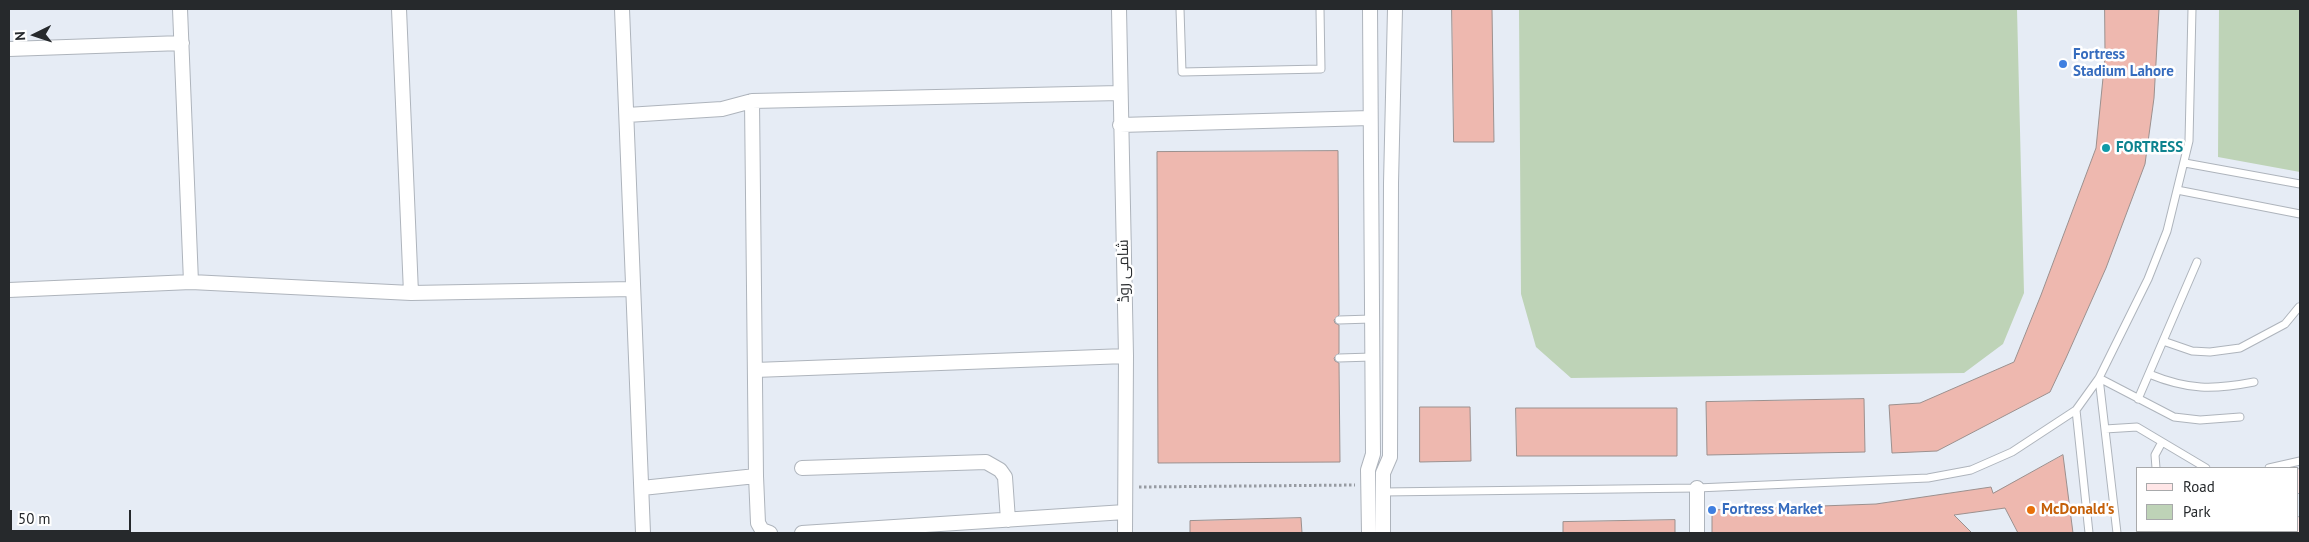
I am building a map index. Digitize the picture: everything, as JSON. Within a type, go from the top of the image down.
[{"type":"street","points":[[180,9],[191,282]]},
{"type":"street","points":[[399,9],[410,293]]},
{"type":"street","points":[[622,9],[643,533]]},
{"type":"street","name":"شامی روڈ","points":[[1118,9],[1126,356],[1126,533]]},
{"type":"street","points":[[1369,533],[1368,470],[1373,454],[1370,9]]},
{"type":"street","points":[[1383,533],[1383,472],[1390,457],[1391,183],[1395,9]]},
{"type":"street","points":[[9,49],[182,43]]},
{"type":"street","points":[[627,114],[722,109],[752,101],[1120,93]]},
{"type":"street","points":[[752,101],[756,476],[758,523],[762,530],[770,533]]},
{"type":"street","points":[[1120,124],[1370,118]]},
{"type":"street","points":[[1370,183],[1391,183]]},
{"type":"street","points":[[9,290],[191,282],[410,293],[632,289]]},
{"type":"street","points":[[755,370],[1126,356]]},
{"type":"street","points":[[802,468],[986,462],[1000,470],[1005,478],[1008,520]]},
{"type":"street","points":[[642,488],[756,476]]},
{"type":"street","points":[[1697,488],[1697,533]]},
{"type":"street","points":[[802,533],[1125,512]]},
{"type":"lane","points":[[1180,9],[1182,72],[1321,68],[1320,9]]},
{"type":"lane","points":[[1383,492],[1697,488],[1928,478],[1971,470],[2012,452],[2076,410],[2099,378],[2148,279],[2167,231],[2185,163],[2191,108],[2192,9]]},
{"type":"lane","points":[[2185,163],[2300,184]]},
{"type":"lane","points":[[2177,190],[2300,214]]},
{"type":"lane","points":[[2138,399],[2197,262]]},
{"type":"lane","points":[[2163,342],[2201,352],[2240,348],[2285,324],[2299,307]]},
{"type":"lane","points":[[1339,320],[1371,319]]},
{"type":"lane","points":[[1339,358],[1372,357]]},
{"type":"lane","points":[[2149,374],[2169,382],[2193,388],[2220,388],[2254,382]]},
{"type":"lane","points":[[2099,378],[2174,417],[2200,420],[2240,417]]},
{"type":"lane","points":[[2099,378],[2117,533]]},
{"type":"lane","points":[[2076,410],[2089,533]]},
{"type":"lane","points":[[2105,429],[2137,427],[2204,467]]},
{"type":"lane","points":[[2156,467],[2154,455],[2162,442]]},
{"type":"lane","points":[[2273,467],[2300,461]]},
{"type":"path","points":[[1125,488],[1368,485]]},
{"type":"green space","points":[[1519,9],[2017,9],[2024,293],[2003,344],[1964,373],[1571,378],[1536,347],[1521,294]]},
{"type":"green space","points":[[2219,9],[2300,9],[2300,172],[2218,157]]},
{"type":"building","points":[[1452,9],[1492,9],[1494,142],[1454,142]]},
{"type":"building","points":[[2105,9],[2159,9],[2154,98],[2145,164],[2106,268],[2050,392],[1937,451],[1892,453],[1889,405],[1920,403],[2014,362],[2096,148],[2105,58]]},
{"type":"building","points":[[1338,151],[1339,315],[1334,320],[1339,325],[1339,353],[1334,358],[1339,363],[1340,462],[1158,463],[1157,152]]},
{"type":"building","points":[[1864,399],[1865,452],[1707,455],[1706,402]]},
{"type":"building","points":[[1420,407],[1470,407],[1471,461],[1420,462]]},
{"type":"building","points":[[1516,408],[1677,408],[1677,456],[1517,456]]},
{"type":"building","points":[[2063,455],[2073,533],[2018,533],[2005,508],[1954,515],[1972,533],[1712,533],[1712,510],[1876,504],[1991,487],[1993,493]]},
{"type":"building","points":[[1301,518],[1302,533],[1190,533],[1190,521]]},
{"type":"building","points":[[1675,520],[1675,533],[1563,533],[1563,522]]},
{"type":"place","name":"Fortress Stadium Lahore","points":[[2063,64]]},
{"type":"place","name":"FORTRESS","points":[[2106,148]]},
{"type":"place","name":"Fortress Market","points":[[1712,510]]},
{"type":"place","name":"McDonald's","points":[[2031,510]]}]
